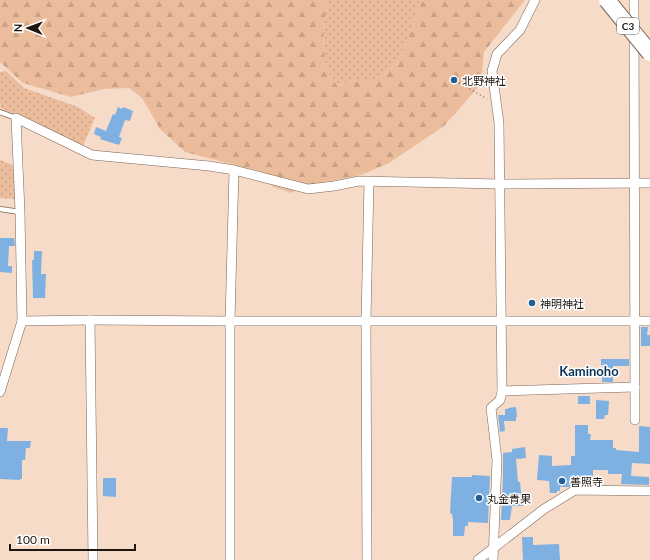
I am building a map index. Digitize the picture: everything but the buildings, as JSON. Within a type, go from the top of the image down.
[{"type":"highway","name":"C3","points":[[607,0],[650,53]]},
{"type":"street","points":[[493,560],[497,460],[491,408],[500,400],[502,390],[500,123],[492,71],[497,54],[520,30],[535,0]]},
{"type":"street","points":[[634,0],[635,420]]},
{"type":"street","points":[[0,392],[22,322],[20,212],[16,118],[92,155],[209,166],[234,170],[308,189],[334,186],[359,180],[368,182],[500,184],[650,183]]},
{"type":"street","points":[[230,560],[230,321],[234,170]]},
{"type":"street","points":[[367,560],[366,321],[368,182]]},
{"type":"street","points":[[22,322],[90,320],[501,322],[650,321]]},
{"type":"street","points":[[90,320],[93,560]]},
{"type":"street","points":[[502,390],[636,387]]},
{"type":"street","points":[[478,560],[544,509],[575,490],[650,491]]},
{"type":"lane","points":[[0,112],[16,118]]},
{"type":"lane","points":[[0,209],[20,212]]},
{"type":"path","points":[[459,83],[498,105]]},
{"type":"green space","points":[[0,0],[327,0],[323,43],[326,68],[337,86],[351,81],[365,82],[377,79],[397,63],[411,32],[419,4],[423,0],[525,0],[484,52],[481,84],[444,126],[389,163],[361,175],[305,186],[291,193],[273,187],[266,173],[185,152],[160,129],[142,98],[129,88],[104,89],[71,97],[23,83],[0,62]]},
{"type":"green space","points":[[327,0],[423,0],[419,4],[411,32],[397,63],[377,79],[365,82],[351,81],[336,86],[326,68],[323,43]]},
{"type":"green space","points":[[6,71],[24,88],[78,107],[95,118],[83,146],[1,108],[0,72]]},
{"type":"green space","points":[[0,160],[13,165],[15,199],[0,198]]},
{"type":"place","name":"北野神社","points":[[454,80]]},
{"type":"place","name":"神明神社","points":[[532,303]]},
{"type":"place","name":"善照寺","points":[[562,481]]},
{"type":"place","name":"丸金青果","points":[[479,498]]},
{"type":"district","name":"Kaminoho","points":[[589,371]]}]
